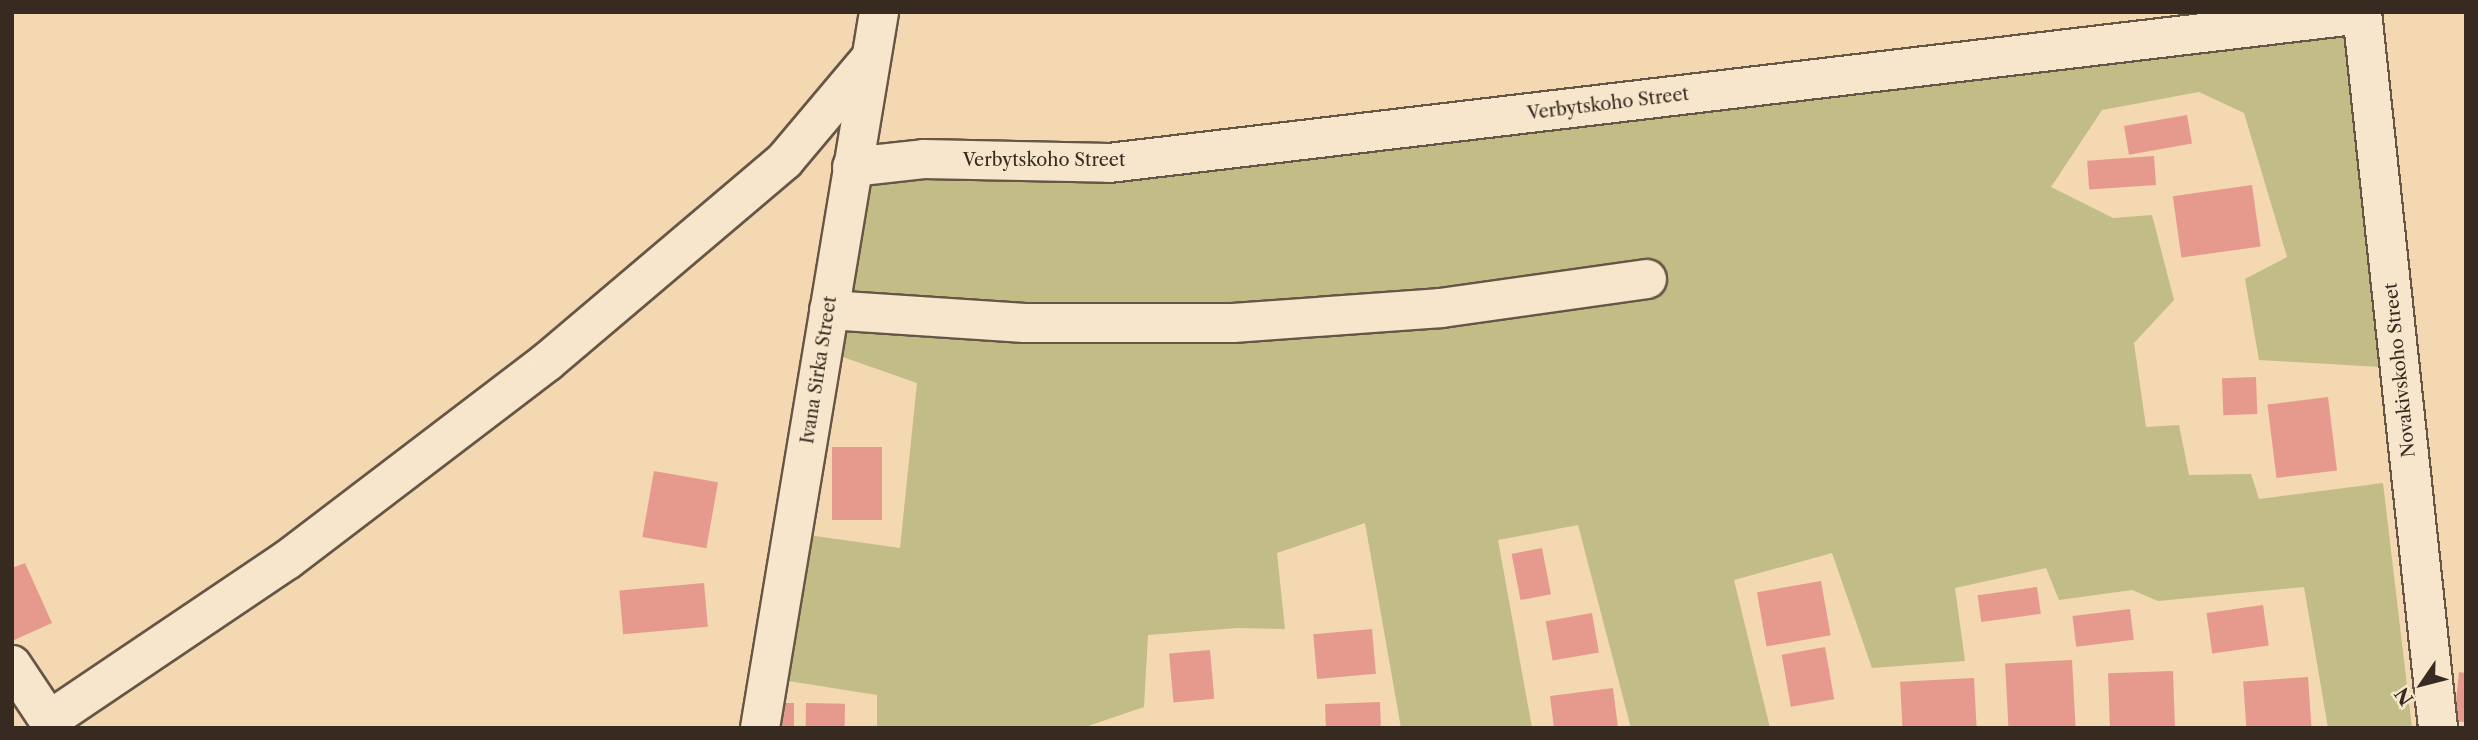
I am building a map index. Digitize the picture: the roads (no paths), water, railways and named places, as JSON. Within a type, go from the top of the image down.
[{"type":"street","name":"Ivana Sirka Street","points":[[760,728],[879,12]]},
{"type":"street","name":"Verbytskoho Street","points":[[852,167],[924,159],[1109,163],[2362,13]]},
{"type":"street","name":"Novakivskoho Street","points":[[2362,13],[2438,728]]},
{"type":"street","points":[[12,665],[52,723],[287,560],[547,362],[785,160],[871,58]]},
{"type":"street","points":[[829,310],[1025,323],[1233,323],[1441,308],[1647,279]]}]
